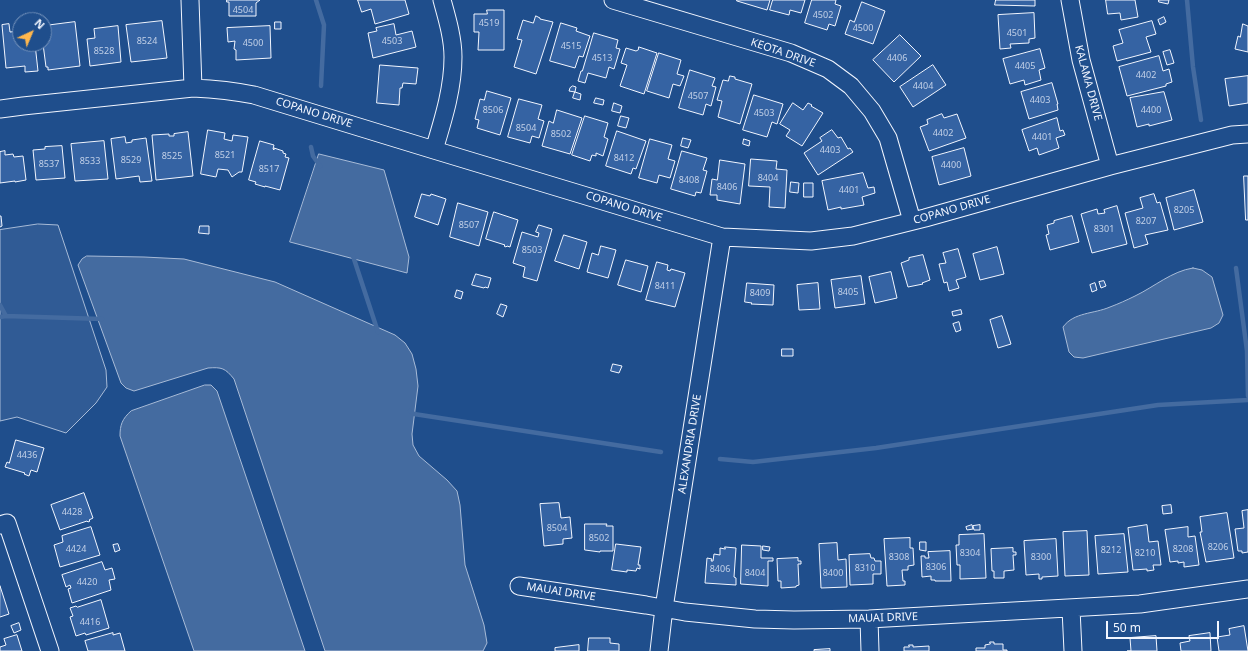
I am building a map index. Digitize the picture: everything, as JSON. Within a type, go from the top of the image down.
[{"type":"street","points":[[190,0],[193,88]]},
{"type":"street","points":[[434,150],[451,91],[453,56],[449,25],[442,0]]},
{"type":"street","name":"KEOTA DRIVE","points":[[613,0],[791,53],[828,70],[851,86],[872,111],[888,138],[912,221]]},
{"type":"street","name":"KALAMA DRIVE","points":[[1070,0],[1081,60],[1110,166]]},
{"type":"street","name":"COPANO DRIVE","points":[[0,109],[193,88],[214,88],[254,95],[722,237],[811,241],[853,236],[1110,166],[1232,135],[1248,134]]},
{"type":"street","name":"ALEXANDRIA DRIVE","points":[[660,651],[664,608],[722,237]]},
{"type":"street","points":[[0,525],[7,523],[50,651]]},
{"type":"street","name":"MAUAI DRIVE","points":[[519,586],[685,612],[755,619],[794,620],[869,619],[1071,609],[1140,604],[1248,589]]},
{"type":"street","points":[[1071,609],[1073,651]]},
{"type":"street","points":[[869,619],[870,651]]},
{"type":"shaded area","points":[[319,154],[384,170],[409,257],[407,273],[290,242]]},
{"type":"shaded area","points":[[38,224],[58,225],[106,370],[107,387],[96,403],[66,433],[17,417],[0,421],[0,230]]},
{"type":"shaded area","points":[[87,256],[184,259],[275,282],[395,335],[405,343],[412,354],[418,386],[412,434],[413,445],[419,456],[447,480],[457,491],[460,505],[465,565],[484,625],[487,643],[483,651],[325,651],[234,379],[223,369],[208,368],[134,391],[126,388],[121,383],[78,265],[82,259]]},
{"type":"shaded area","points":[[1193,268],[1202,270],[1212,277],[1223,315],[1219,323],[1211,328],[1083,358],[1074,357],[1069,352],[1063,327],[1068,322],[1078,316],[1119,303],[1178,272]]},
{"type":"shaded area","points":[[205,385],[211,385],[217,391],[305,651],[194,651],[120,436],[120,432],[121,425],[125,417],[131,411]]},
{"type":"building","points":[[227,0],[260,0],[256,3],[256,16],[229,16],[229,2],[227,2]]},
{"type":"building","points":[[358,0],[405,0],[409,14],[375,24],[371,9],[362,12]]},
{"type":"building","points":[[737,0],[770,0],[767,10]]},
{"type":"building","points":[[773,0],[805,0],[801,13],[790,10],[789,15],[770,10]]},
{"type":"building","points":[[812,0],[836,0],[835,4],[841,6],[835,26],[829,24],[827,30],[805,23]]},
{"type":"building","points":[[996,0],[1035,0],[1035,6],[995,5]]},
{"type":"building","points":[[1106,0],[1135,0],[1138,17],[1121,20],[1120,13],[1108,14]]},
{"type":"building","points":[[1159,0],[1169,0],[1168,4],[1159,2]]},
{"type":"building","points":[[862,2],[885,11],[873,44],[845,34],[850,20],[854,22]]},
{"type":"building","points":[[487,10],[504,10],[504,50],[478,50],[479,32],[474,32],[474,14],[487,14]]},
{"type":"building","points":[[1034,13],[1035,38],[1029,39],[1029,43],[1010,44],[1011,48],[1000,49],[998,15]]},
{"type":"building","points":[[536,16],[540,19],[553,22],[536,74],[514,67],[522,40],[517,39],[523,20],[533,23]]},
{"type":"building","points":[[1164,17],[1166,22],[1160,25],[1158,20]]},
{"type":"building","points":[[162,21],[167,58],[131,62],[126,25]]},
{"type":"building","points":[[1152,21],[1156,34],[1146,37],[1151,52],[1117,61],[1113,46],[1123,43],[1119,30]]},
{"type":"building","points":[[75,22],[80,66],[48,70],[48,67],[46,67],[44,52],[52,52],[52,25]]},
{"type":"building","points":[[275,22],[281,22],[281,29],[275,29]]},
{"type":"building","points":[[561,23],[577,28],[576,31],[590,36],[583,57],[579,56],[575,68],[550,61]]},
{"type":"building","points":[[9,24],[10,32],[12,32],[12,52],[36,52],[38,71],[25,72],[25,66],[6,68],[2,25]]},
{"type":"building","points":[[394,24],[396,35],[412,31],[416,47],[373,58],[368,33],[377,31],[376,28]]},
{"type":"building","points":[[1243,24],[1248,26],[1248,52],[1235,49]]},
{"type":"building","points":[[118,26],[121,62],[90,66],[87,39],[95,38],[94,29]]},
{"type":"building","points":[[270,26],[271,58],[236,60],[236,50],[234,49],[235,41],[228,42],[227,28]]},
{"type":"building","points":[[594,33],[618,40],[616,48],[620,49],[614,69],[609,67],[606,78],[588,73],[585,83],[578,81]]},
{"type":"building","points":[[900,35],[921,56],[894,82],[873,60]]},
{"type":"building","points":[[639,47],[657,53],[644,94],[620,86],[627,65],[621,63],[626,48],[636,51]]},
{"type":"building","points":[[1040,49],[1045,68],[1039,70],[1041,80],[1025,85],[1024,80],[1010,84],[1003,59]]},
{"type":"building","points":[[1170,50],[1174,63],[1167,65],[1163,52]]},
{"type":"building","points":[[659,53],[681,60],[677,74],[684,76],[680,86],[673,84],[669,98],[647,91]]},
{"type":"building","points":[[1159,56],[1163,71],[1169,69],[1172,82],[1166,84],[1166,86],[1127,96],[1119,67]]},
{"type":"building","points":[[380,65],[418,68],[416,84],[403,83],[402,88],[400,88],[399,105],[377,103]]},
{"type":"building","points":[[933,65],[946,85],[913,107],[900,87]]},
{"type":"building","points":[[690,70],[715,78],[712,86],[716,87],[711,106],[706,104],[703,115],[679,108]]},
{"type":"building","points":[[730,76],[752,84],[740,124],[718,117],[722,101],[717,100],[723,80],[728,81]]},
{"type":"building","points":[[1248,76],[1248,103],[1229,106],[1225,79]]},
{"type":"building","points":[[1052,83],[1058,104],[1058,110],[1029,119],[1021,92]]},
{"type":"building","points":[[573,86],[576,87],[575,92],[569,91],[570,88]]},
{"type":"building","points":[[487,91],[511,98],[500,135],[477,128],[479,120],[475,119],[480,99],[484,100]]},
{"type":"building","points":[[575,92],[581,94],[580,100],[573,98]]},
{"type":"building","points":[[1164,92],[1172,120],[1149,126],[1149,124],[1137,127],[1130,98]]},
{"type":"building","points":[[754,95],[783,104],[777,124],[772,122],[767,137],[743,130]]},
{"type":"building","points":[[596,98],[604,100],[603,105],[594,103]]},
{"type":"building","points":[[519,99],[542,105],[538,119],[544,121],[539,138],[532,136],[530,143],[508,137]]},
{"type":"building","points":[[614,103],[622,106],[620,113],[612,111]]},
{"type":"building","points":[[793,103],[803,110],[808,103],[823,113],[802,146],[786,136],[790,130],[780,124]]},
{"type":"building","points":[[557,110],[582,118],[570,154],[542,146],[549,121],[553,123]]},
{"type":"building","points":[[942,114],[944,118],[957,114],[966,138],[929,151],[920,127],[928,124],[927,120]]},
{"type":"building","points":[[585,116],[608,123],[604,137],[608,139],[603,156],[596,153],[596,156],[592,155],[590,161],[572,155]]},
{"type":"building","points":[[621,116],[629,118],[626,128],[618,126]]},
{"type":"building","points":[[1057,118],[1060,131],[1063,130],[1065,135],[1056,138],[1059,148],[1039,155],[1037,148],[1029,151],[1022,130]]},
{"type":"building","points":[[208,130],[225,133],[224,139],[232,141],[233,135],[248,137],[242,172],[239,172],[232,177],[228,170],[218,169],[216,177],[201,174]]},
{"type":"building","points":[[832,130],[838,138],[841,137],[848,149],[850,148],[853,152],[818,175],[804,153],[822,141],[820,138]]},
{"type":"building","points":[[617,131],[646,141],[636,169],[633,168],[631,174],[606,166]]},
{"type":"building","points":[[188,132],[193,176],[156,180],[152,135],[169,134],[169,136],[174,136],[174,134]]},
{"type":"building","points":[[125,137],[126,143],[132,142],[132,140],[146,138],[152,181],[140,182],[139,176],[116,179],[111,139]]},
{"type":"building","points":[[683,138],[691,140],[688,148],[681,146]]},
{"type":"building","points":[[650,139],[672,145],[668,159],[675,161],[670,178],[659,175],[657,183],[639,178]]},
{"type":"building","points":[[744,139],[750,141],[749,146],[743,144]]},
{"type":"building","points":[[104,141],[108,179],[75,181],[71,144]]},
{"type":"building","points":[[260,141],[274,145],[273,149],[274,150],[274,148],[283,151],[283,153],[286,154],[285,157],[289,158],[280,190],[255,184],[256,182],[249,180]]},
{"type":"building","points":[[62,146],[65,178],[36,180],[33,150],[45,149],[45,147]]},
{"type":"building","points":[[964,148],[971,176],[939,185],[932,157]]},
{"type":"building","points":[[5,151],[5,155],[13,154],[14,157],[23,156],[26,180],[0,183],[0,152]]},
{"type":"building","points":[[682,151],[707,158],[703,170],[707,171],[701,193],[696,192],[695,196],[671,189]]},
{"type":"building","points":[[751,159],[777,161],[776,169],[787,170],[785,208],[769,207],[770,187],[749,186]]},
{"type":"building","points":[[720,160],[745,164],[740,204],[717,200],[717,195],[710,195],[712,179],[717,180]]},
{"type":"building","points":[[863,173],[868,188],[874,187],[875,193],[862,197],[864,205],[828,210],[822,181]]},
{"type":"building","points":[[1244,176],[1248,176],[1248,220],[1246,220]]},
{"type":"building","points":[[791,182],[799,183],[798,193],[790,192]]},
{"type":"building","points":[[804,183],[813,183],[813,197],[804,197]]},
{"type":"building","points":[[1194,190],[1203,222],[1174,230],[1166,198]]},
{"type":"building","points":[[422,194],[430,196],[431,194],[446,199],[438,225],[415,217]]},
{"type":"building","points":[[1154,194],[1157,203],[1160,202],[1168,230],[1145,235],[1148,244],[1134,248],[1125,213],[1143,208],[1140,198]]},
{"type":"building","points":[[458,203],[488,212],[479,246],[450,237]]},
{"type":"building","points":[[1117,206],[1127,244],[1092,253],[1081,214],[1097,209],[1098,214],[1105,213],[1104,210]]},
{"type":"building","points":[[494,212],[518,220],[510,247],[506,247],[504,246],[505,245],[486,239]]},
{"type":"building","points":[[0,216],[2,226],[0,227]]},
{"type":"building","points":[[1072,216],[1079,242],[1050,250],[1046,235],[1049,234],[1047,225],[1054,223],[1054,221]]},
{"type":"building","points":[[539,225],[552,229],[537,281],[523,277],[525,267],[513,263],[522,232],[538,237],[539,233],[536,232]]},
{"type":"building","points":[[200,226],[209,226],[209,234],[199,233]]},
{"type":"building","points":[[564,235],[587,242],[579,269],[555,261]]},
{"type":"building","points":[[601,246],[616,250],[608,278],[587,272],[592,253],[598,255]]},
{"type":"building","points":[[997,247],[1004,274],[980,280],[973,254]]},
{"type":"building","points":[[958,249],[966,277],[956,280],[959,288],[949,291],[947,282],[944,283],[939,264],[946,263],[943,253]]},
{"type":"building","points":[[923,255],[930,280],[922,283],[923,284],[908,287],[901,263],[909,260],[909,258]]},
{"type":"building","points":[[626,260],[648,266],[641,292],[618,285]]},
{"type":"building","points":[[657,262],[668,265],[667,270],[670,271],[671,269],[685,273],[675,307],[646,300]]},
{"type":"building","points":[[891,272],[897,298],[875,303],[869,277]]},
{"type":"building","points":[[476,274],[491,278],[488,288],[472,285]]},
{"type":"building","points":[[861,276],[865,304],[835,308],[831,280]]},
{"type":"building","points":[[1104,281],[1106,286],[1101,288],[1099,282]]},
{"type":"building","points":[[747,283],[774,285],[773,305],[751,304],[752,303],[745,302]]},
{"type":"building","points":[[818,283],[820,309],[799,310],[797,285]]},
{"type":"building","points":[[1095,283],[1097,290],[1092,292],[1090,285]]},
{"type":"building","points":[[457,290],[463,292],[461,299],[455,297]]},
{"type":"building","points":[[501,304],[507,306],[503,317],[497,314]]},
{"type":"building","points":[[961,310],[962,314],[953,316],[952,312]]},
{"type":"building","points":[[1002,316],[1011,344],[998,348],[990,320]]},
{"type":"building","points":[[959,322],[961,330],[956,332],[953,324]]},
{"type":"building","points":[[782,349],[793,349],[793,356],[782,356]]},
{"type":"building","points":[[613,364],[622,366],[619,373],[611,371]]},
{"type":"building","points":[[16,440],[44,448],[37,472],[31,470],[29,476],[24,474],[25,473],[5,467],[7,462],[9,463]]},
{"type":"building","points":[[84,493],[93,518],[88,522],[87,521],[60,530],[51,505]]},
{"type":"building","points":[[559,503],[561,518],[570,517],[572,538],[563,539],[563,544],[544,546],[540,504]]},
{"type":"building","points":[[1171,505],[1172,513],[1163,514],[1162,506]]},
{"type":"building","points":[[1248,510],[1248,552],[1242,553],[1242,551],[1238,551],[1235,529],[1244,528],[1242,511]]},
{"type":"building","points":[[1227,513],[1234,558],[1206,562],[1200,532],[1202,532],[1200,517]]},
{"type":"building","points":[[585,524],[607,524],[606,526],[613,526],[613,551],[600,552],[585,550]]},
{"type":"building","points":[[972,525],[973,529],[967,530],[966,527]]},
{"type":"building","points":[[980,525],[980,530],[974,530],[973,526]]},
{"type":"building","points":[[1147,525],[1149,542],[1158,541],[1161,565],[1153,565],[1154,570],[1133,570],[1128,528]]},
{"type":"building","points":[[91,527],[100,555],[60,567],[54,545],[63,542],[62,536]]},
{"type":"building","points":[[1188,527],[1188,537],[1195,536],[1199,565],[1184,567],[1184,562],[1170,562],[1165,530]]},
{"type":"building","points":[[1087,531],[1089,575],[1065,576],[1063,532]]},
{"type":"building","points":[[984,534],[986,578],[960,579],[960,565],[957,565],[956,545],[959,545],[959,535]]},
{"type":"building","points":[[1124,534],[1128,572],[1098,574],[1095,536]]},
{"type":"building","points":[[910,538],[910,548],[913,548],[914,565],[908,566],[908,570],[902,570],[905,585],[887,586],[884,539]]},
{"type":"building","points":[[1056,539],[1058,576],[1042,577],[1042,579],[1039,579],[1039,574],[1026,575],[1024,541]]},
{"type":"building","points":[[920,542],[926,542],[926,551],[920,550]]},
{"type":"building","points":[[837,543],[838,560],[846,559],[847,587],[821,588],[819,544]]},
{"type":"building","points":[[118,544],[120,550],[115,552],[113,545]]},
{"type":"building","points":[[616,544],[641,547],[638,565],[640,565],[640,569],[637,568],[636,571],[627,570],[627,572],[612,570]]},
{"type":"building","points":[[742,545],[761,546],[761,558],[773,558],[773,561],[768,561],[768,586],[741,584]]},
{"type":"building","points":[[763,546],[770,547],[769,551],[763,550]]},
{"type":"building","points":[[725,547],[736,548],[734,577],[736,578],[736,585],[705,583],[707,558],[712,559],[711,561],[713,561],[714,554],[720,555],[720,548],[725,549]]},
{"type":"building","points":[[1013,548],[1013,552],[1016,552],[1016,555],[1013,555],[1014,570],[1004,571],[1004,578],[994,578],[994,571],[992,571],[991,549]]},
{"type":"building","points":[[950,551],[951,581],[931,580],[931,576],[922,577],[921,556],[929,558],[928,552]]},
{"type":"building","points":[[870,554],[871,558],[874,558],[875,561],[881,561],[881,574],[873,574],[873,584],[850,585],[849,555]]},
{"type":"building","points":[[798,558],[798,561],[801,561],[801,564],[798,564],[799,585],[796,587],[781,588],[781,581],[778,581],[777,559]]},
{"type":"building","points":[[102,562],[105,570],[112,568],[115,579],[109,580],[111,590],[72,603],[68,589],[71,588],[70,585],[66,587],[62,575]]},
{"type":"building","points":[[0,586],[9,614],[0,617]]},
{"type":"building","points":[[101,600],[109,628],[86,635],[85,633],[76,636],[70,617],[73,616],[70,608]]},
{"type":"building","points":[[19,623],[21,630],[14,633],[11,626]]},
{"type":"building","points":[[1244,626],[1248,651],[1219,651],[1217,637],[1230,635],[1229,629]]},
{"type":"building","points":[[113,633],[113,635],[120,633],[125,651],[88,651],[85,641]]},
{"type":"building","points":[[1210,633],[1211,651],[1181,651],[1180,643],[1190,641],[1189,636]]},
{"type":"building","points":[[17,635],[22,651],[0,651],[0,647],[6,645],[4,639]]},
{"type":"building","points":[[1156,636],[1157,651],[1131,651],[1130,638]]},
{"type":"building","points":[[589,638],[610,638],[610,643],[619,644],[619,651],[588,651]]},
{"type":"building","points":[[990,642],[994,642],[994,644],[1003,644],[1003,650],[1007,651],[976,651],[976,648],[985,648],[985,645],[990,644]]},
{"type":"building","points":[[579,645],[579,651],[555,651],[555,648]]},
{"type":"building","points":[[909,645],[913,645],[913,647],[929,646],[929,651],[904,651],[904,647],[909,647]]},
{"type":"building","points":[[830,649],[830,651],[814,651],[814,650]]},
{"type":"waterway","points":[[316,0],[324,25],[321,86]]},
{"type":"waterway","points":[[1187,0],[1193,67],[1201,120]]},
{"type":"waterway","points":[[311,147],[313,156],[320,166]]},
{"type":"waterway","points":[[352,253],[378,332]]},
{"type":"waterway","points":[[1236,268],[1247,351],[1248,396]]},
{"type":"waterway","points":[[0,305],[6,316]]},
{"type":"waterway","points":[[0,317],[102,319]]},
{"type":"waterway","points":[[720,459],[753,462],[876,448],[1158,405],[1248,400]]},
{"type":"waterway","points":[[410,411],[414,414],[661,452]]}]
